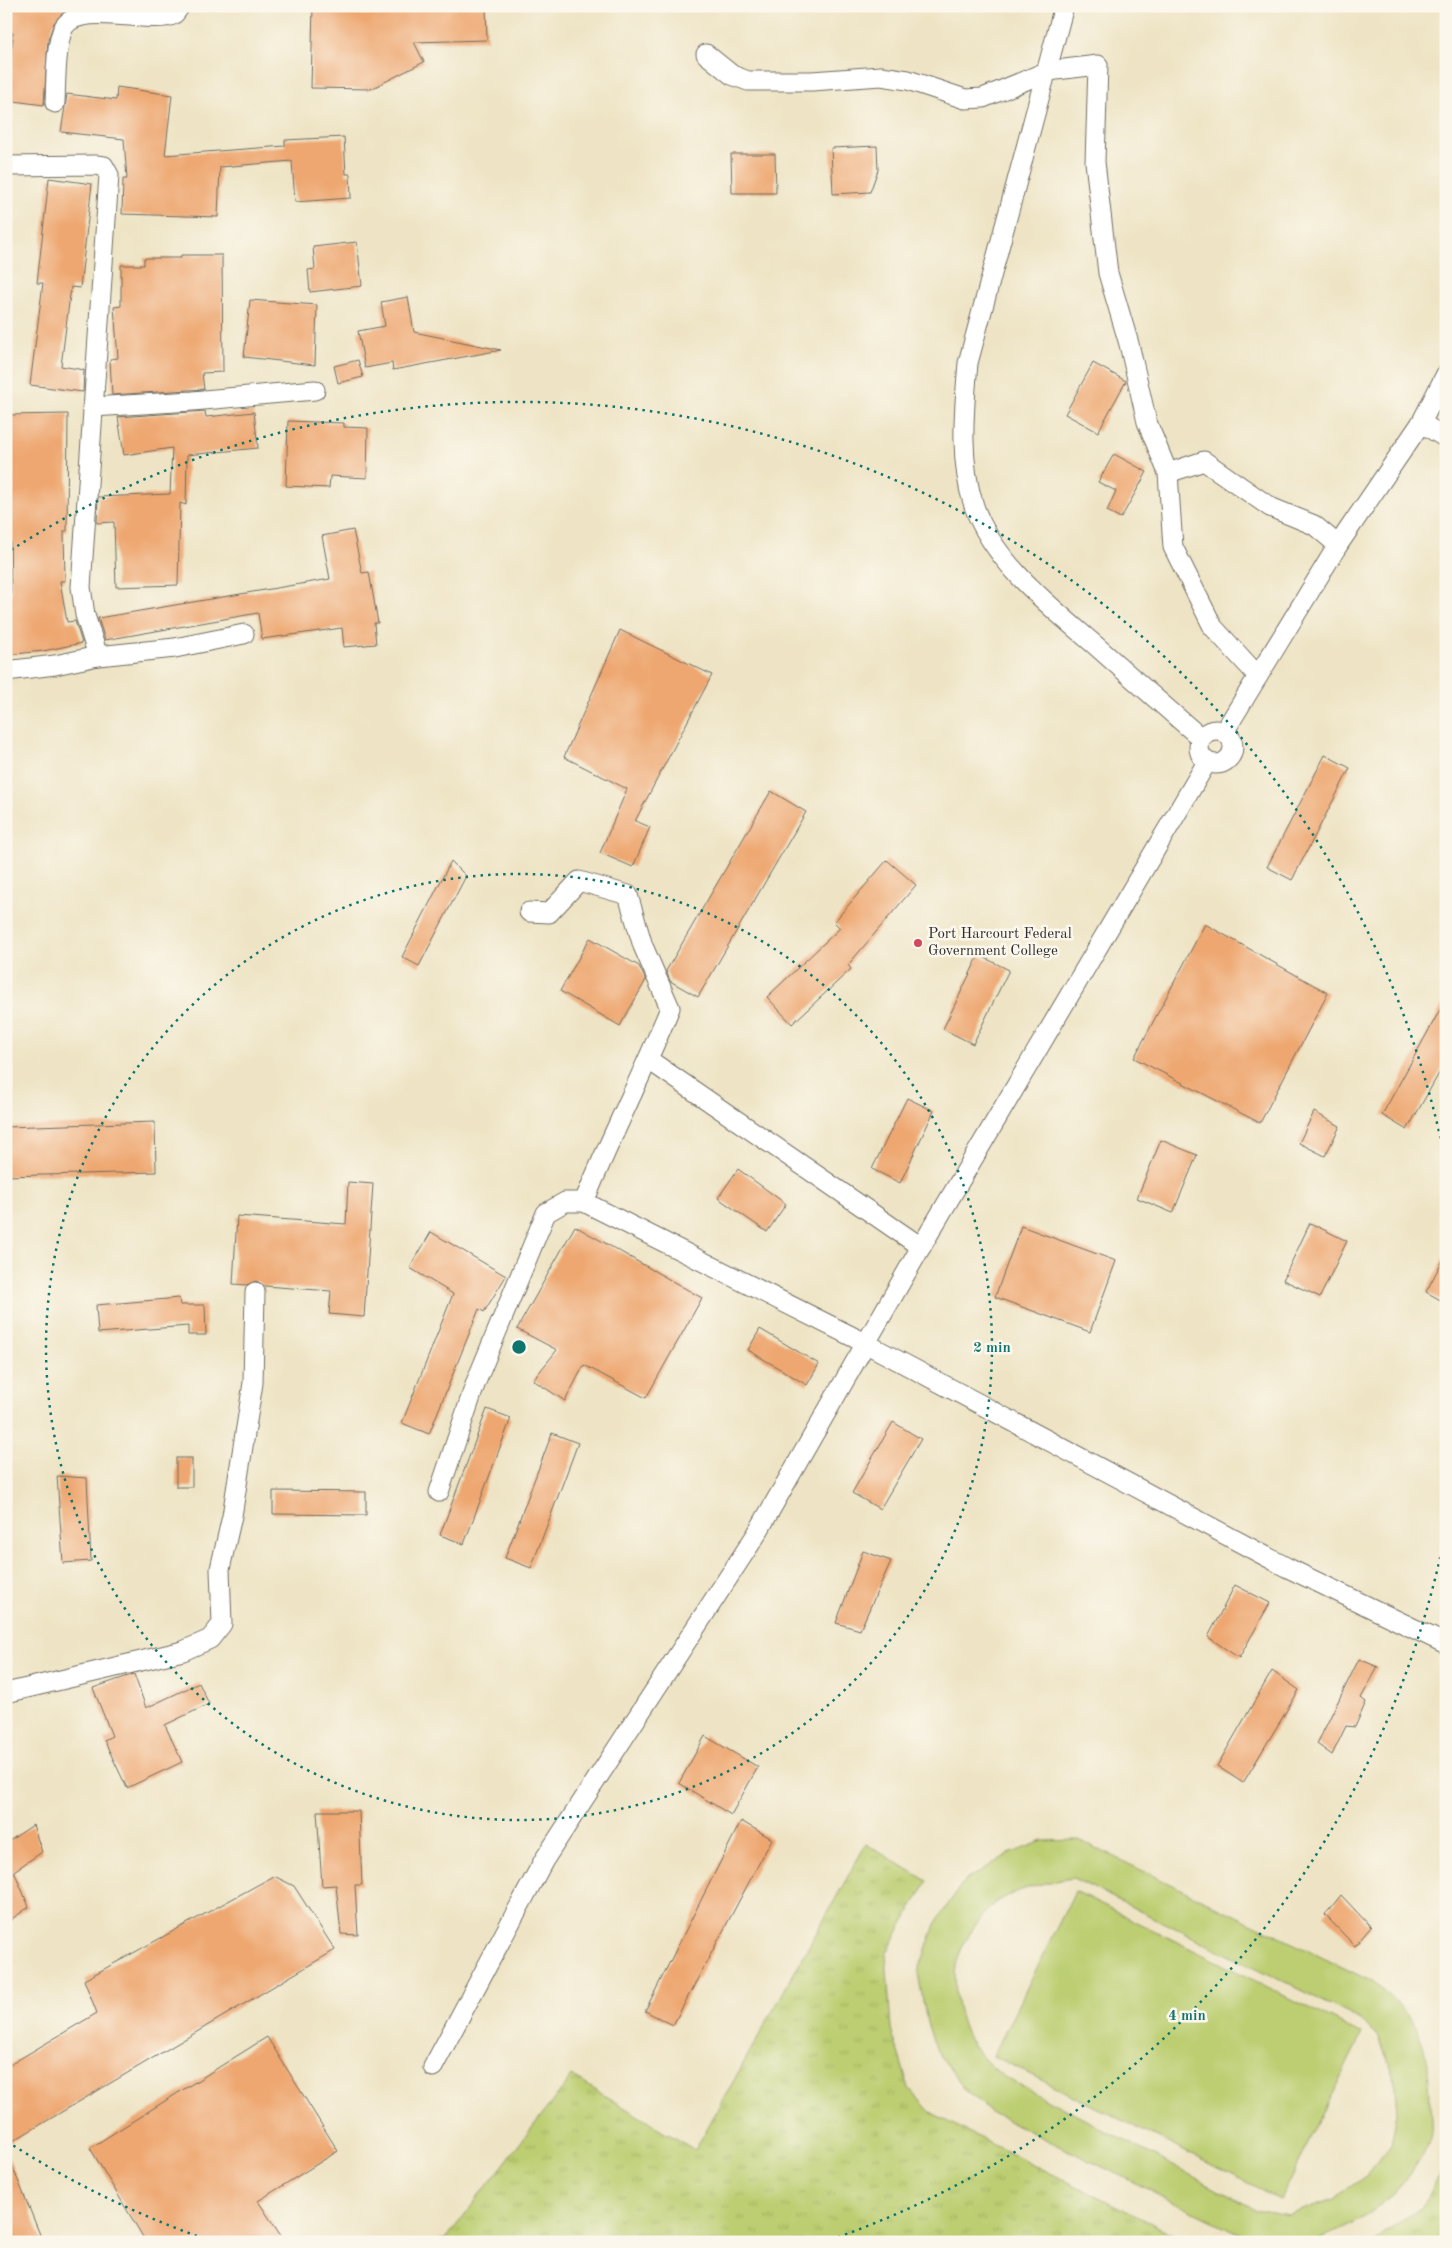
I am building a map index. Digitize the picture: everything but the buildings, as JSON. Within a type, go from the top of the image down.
[{"type":"street","points":[[55,103],[58,53],[65,26],[74,19],[109,13],[162,18],[174,14],[180,6]]},
{"type":"street","points":[[1064,6],[968,363],[964,416],[966,468],[974,507],[989,536],[1011,568],[1044,601],[1201,738]]},
{"type":"street","points":[[706,54],[732,75],[748,81],[812,81],[880,76],[908,80],[966,99],[983,98],[1048,71],[1098,65],[1095,162],[1108,273],[1129,344],[1147,422],[1168,473],[1173,546],[1213,627],[1258,676]]},
{"type":"street","points":[[6,166],[96,165],[104,166],[109,175],[81,587],[85,615],[98,656]]},
{"type":"street","points":[[1224,732],[1338,545],[1421,423],[1446,374]]},
{"type":"street","points":[[92,407],[193,401],[314,390]]},
{"type":"street","points":[[1421,423],[1446,438]]},
{"type":"street","points":[[1168,473],[1204,461],[1270,508],[1314,525],[1338,545]]},
{"type":"street","points":[[6,671],[55,666],[98,656],[175,648],[244,634]]},
{"type":"street","points":[[1212,730],[1224,732],[1232,743],[1230,756],[1220,764],[1206,762],[1199,751],[1201,738],[1212,730]]},
{"type":"street","points":[[433,2067],[544,1860],[756,1535],[865,1343],[1206,762]]},
{"type":"street","points":[[529,912],[549,913],[579,882],[628,895],[643,946],[670,1008],[649,1060],[608,1144],[584,1202]]},
{"type":"street","points":[[649,1060],[921,1247]]},
{"type":"street","points":[[439,1492],[476,1382],[546,1213],[565,1202],[584,1202],[865,1343],[1286,1567],[1446,1644]]},
{"type":"street","points":[[6,1693],[183,1651],[210,1639],[222,1624],[220,1569],[232,1516],[253,1383],[255,1292]]},
{"type":"green space","points":[[1079,1840],[1371,1981],[1388,1994],[1411,2020],[1419,2034],[1424,2049],[1429,2083],[1431,2130],[1430,2138],[1422,2157],[1395,2192],[1359,2220],[1319,2238],[1299,2242],[1284,2242],[1242,2235],[992,2113],[963,2087],[937,2051],[927,2023],[918,1973],[935,1924],[964,1881],[1009,1854],[1043,1841]],"holes":[[[1073,1878],[1361,2020],[1378,2037],[1394,2074],[1397,2113],[1391,2145],[1367,2175],[1333,2199],[1289,2215],[1255,2209],[1004,2077],[982,2058],[967,2036],[958,2006],[955,1985],[956,1966],[962,1949],[973,1929],[993,1905],[1008,1895],[1026,1888]]]},
{"type":"green space","points":[[866,1844],[927,1881],[886,1954],[891,2029],[909,2088],[932,2114],[1189,2242],[430,2242],[446,2239],[572,2076],[695,2150]]},
{"type":"green space","points":[[1075,1891],[1362,2034],[1280,2199],[993,2056]]},
{"type":"green space","points":[[1446,2164],[1446,2242],[1374,2242],[1421,2207]]},
{"type":"place","name":"Port Harcourt Federal Government College","points":[[918,943]]}]
